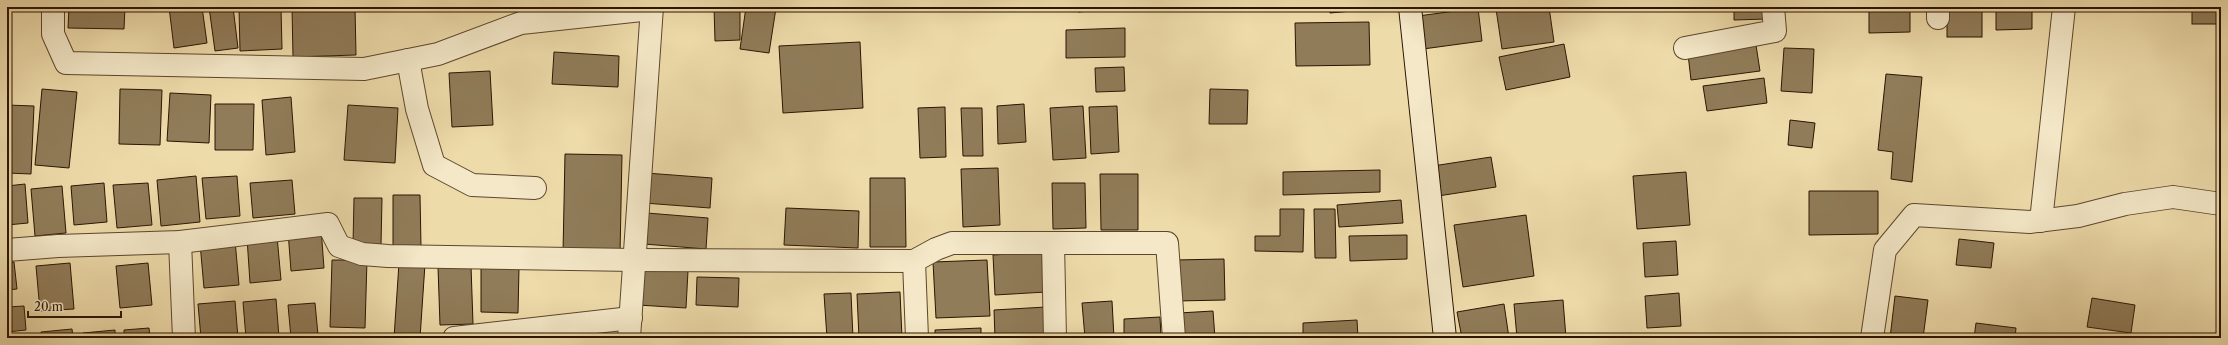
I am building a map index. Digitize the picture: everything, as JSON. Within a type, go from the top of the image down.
[{"type":"street","points":[[54,7],[53,34],[66,63],[364,69],[438,54],[521,23],[651,8],[630,328],[454,338]]},
{"type":"street","points":[[1410,7],[1445,338]]},
{"type":"street","points":[[1686,48],[1775,31],[1773,7]]},
{"type":"street","points":[[2041,221],[2064,7]]},
{"type":"street","points":[[408,60],[417,110],[434,165],[472,185],[535,188]]},
{"type":"street","points":[[1872,338],[1885,250],[1914,216],[2030,222],[2078,216],[2125,204],[2173,197],[2221,204]]},
{"type":"street","points":[[7,250],[58,246],[180,242],[328,224],[339,246],[362,254],[634,260],[914,261],[936,249],[952,243],[1167,243],[1174,338]]},
{"type":"street","points":[[180,242],[184,338]]},
{"type":"street","points":[[1053,243],[1055,338]]},
{"type":"street","points":[[914,261],[917,338]]},
{"type":"building","points":[[69,7],[125,7],[124,29],[68,28]]},
{"type":"building","points":[[169,7],[202,7],[207,43],[174,48]]},
{"type":"building","points":[[209,7],[233,7],[238,48],[215,51]]},
{"type":"building","points":[[239,7],[281,7],[282,49],[240,51]]},
{"type":"building","points":[[292,7],[355,7],[356,55],[293,57]]},
{"type":"building","points":[[714,7],[740,7],[740,40],[715,41]]},
{"type":"building","points":[[746,7],[776,8],[769,53],[740,49]]},
{"type":"building","points":[[1078,7],[1128,7],[1128,8],[1078,12]]},
{"type":"building","points":[[1330,7],[1373,7],[1373,9],[1330,13]]},
{"type":"building","points":[[1508,7],[1549,7],[1554,42],[1502,49],[1496,9]]},
{"type":"building","points":[[1734,7],[1767,7],[1767,19],[1734,20]]},
{"type":"building","points":[[1869,7],[1910,7],[1910,32],[1869,33]]},
{"type":"building","points":[[1947,7],[1982,7],[1982,37],[1947,37]]},
{"type":"building","points":[[1996,7],[2032,7],[2032,29],[1996,30]]},
{"type":"building","points":[[2192,7],[2220,7],[2220,24],[2192,24]]},
{"type":"building","points":[[1478,8],[1482,41],[1423,49],[1418,16]]},
{"type":"building","points":[[1369,22],[1370,65],[1296,66],[1295,23]]},
{"type":"building","points":[[1125,28],[1125,57],[1066,58],[1066,30]]},
{"type":"building","points":[[860,42],[863,108],[783,113],[779,46]]},
{"type":"building","points":[[1564,44],[1570,77],[1506,90],[1499,57]]},
{"type":"building","points":[[1756,45],[1760,71],[1691,80],[1688,54]]},
{"type":"building","points":[[1784,48],[1814,49],[1812,93],[1781,91]]},
{"type":"building","points":[[554,52],[619,56],[618,87],[552,84]]},
{"type":"building","points":[[1124,67],[1125,91],[1096,92],[1095,68]]},
{"type":"building","points":[[490,71],[493,125],[452,127],[449,73]]},
{"type":"building","points":[[1886,74],[1922,77],[1912,182],[1891,179],[1893,152],[1878,150]]},
{"type":"building","points":[[1764,78],[1767,103],[1707,111],[1703,86]]},
{"type":"building","points":[[42,89],[77,92],[69,168],[35,165]]},
{"type":"building","points":[[120,89],[162,90],[160,145],[119,144]]},
{"type":"building","points":[[1210,89],[1248,90],[1247,124],[1209,124]]},
{"type":"building","points":[[170,93],[211,95],[209,143],[167,141]]},
{"type":"building","points":[[291,97],[295,152],[266,155],[262,100]]},
{"type":"building","points":[[215,104],[254,104],[253,150],[215,150]]},
{"type":"building","points":[[1024,104],[1026,142],[998,144],[997,106]]},
{"type":"building","points":[[7,105],[34,106],[31,174],[7,173]]},
{"type":"building","points":[[348,105],[398,108],[395,163],[344,160]]},
{"type":"building","points":[[1083,106],[1086,158],[1053,160],[1050,108]]},
{"type":"building","points":[[1117,106],[1119,152],[1091,154],[1089,107]]},
{"type":"building","points":[[945,107],[946,157],[920,158],[918,108]]},
{"type":"building","points":[[961,108],[982,108],[983,156],[963,156]]},
{"type":"building","points":[[1790,120],[1815,123],[1812,148],[1788,145]]},
{"type":"building","points":[[565,154],[622,155],[620,254],[563,253]]},
{"type":"building","points":[[1491,157],[1496,187],[1438,196],[1433,166]]},
{"type":"building","points":[[998,168],[1000,225],[963,227],[961,169]]},
{"type":"building","points":[[1380,170],[1380,192],[1283,195],[1283,172]]},
{"type":"building","points":[[1686,172],[1690,225],[1637,229],[1633,176]]},
{"type":"building","points":[[646,173],[712,178],[710,208],[644,203]]},
{"type":"building","points":[[1100,174],[1138,174],[1138,230],[1101,230]]},
{"type":"building","points":[[196,176],[200,222],[161,226],[157,180]]},
{"type":"building","points":[[237,176],[240,216],[206,219],[202,178]]},
{"type":"building","points":[[870,178],[905,178],[906,247],[870,247]]},
{"type":"building","points":[[292,180],[295,214],[253,218],[250,183]]},
{"type":"building","points":[[104,183],[107,222],[74,225],[71,186]]},
{"type":"building","points":[[148,183],[152,225],[117,228],[113,185]]},
{"type":"building","points":[[1052,183],[1085,183],[1086,228],[1053,229]]},
{"type":"building","points":[[25,184],[28,223],[7,225],[7,186]]},
{"type":"building","points":[[62,186],[66,233],[35,236],[31,189]]},
{"type":"building","points":[[1809,191],[1878,191],[1878,234],[1809,235]]},
{"type":"building","points":[[393,195],[420,195],[421,247],[393,247]]},
{"type":"building","points":[[354,198],[382,198],[381,245],[353,244]]},
{"type":"building","points":[[1401,200],[1403,223],[1339,227],[1337,205]]},
{"type":"building","points":[[786,208],[859,211],[858,248],[784,245]]},
{"type":"building","points":[[1280,209],[1304,209],[1303,252],[1255,251],[1255,236],[1280,236]]},
{"type":"building","points":[[1314,209],[1335,209],[1336,258],[1315,258]]},
{"type":"building","points":[[647,213],[708,218],[706,249],[644,244]]},
{"type":"building","points":[[1526,215],[1534,276],[1463,287],[1454,225]]},
{"type":"building","points":[[321,228],[324,268],[291,271],[288,231]]},
{"type":"building","points":[[1407,235],[1407,259],[1350,261],[1349,236]]},
{"type":"building","points":[[277,236],[281,280],[250,283],[247,238]]},
{"type":"building","points":[[1959,239],[1994,243],[1991,268],[1956,265]]},
{"type":"building","points":[[235,240],[239,285],[204,288],[200,243]]},
{"type":"building","points":[[1676,241],[1678,275],[1645,277],[1643,243]]},
{"type":"building","points":[[1044,252],[1046,292],[995,295],[993,255]]},
{"type":"building","points":[[1224,259],[1225,300],[1176,301],[1175,260]]},
{"type":"building","points":[[332,260],[367,260],[365,328],[330,327]]},
{"type":"building","points":[[987,260],[990,316],[936,318],[933,262]]},
{"type":"building","points":[[7,262],[14,262],[17,289],[7,290]]},
{"type":"building","points":[[70,263],[74,309],[40,311],[36,266]]},
{"type":"building","points":[[148,263],[152,305],[120,308],[116,266]]},
{"type":"building","points":[[399,263],[425,264],[420,338],[394,338]]},
{"type":"building","points":[[471,266],[473,324],[440,325],[438,267]]},
{"type":"building","points":[[481,267],[519,268],[518,313],[481,312]]},
{"type":"building","points":[[640,268],[688,271],[686,308],[638,305]]},
{"type":"building","points":[[697,277],[739,278],[738,307],[696,305]]},
{"type":"building","points":[[900,292],[902,338],[859,338],[857,294]]},
{"type":"building","points":[[851,293],[853,338],[827,338],[824,294]]},
{"type":"building","points":[[1679,293],[1681,326],[1647,328],[1645,296]]},
{"type":"building","points":[[1895,296],[1928,300],[1923,338],[1890,338]]},
{"type":"building","points":[[2092,298],[2135,305],[2131,333],[2087,327]]},
{"type":"building","points":[[276,299],[279,337],[246,338],[243,302]]},
{"type":"building","points":[[1563,300],[1566,338],[1517,338],[1514,304]]},
{"type":"building","points":[[235,301],[238,338],[201,338],[198,304]]},
{"type":"building","points":[[1112,301],[1114,338],[1085,338],[1082,303]]},
{"type":"building","points":[[315,303],[318,335],[291,338],[288,305]]},
{"type":"building","points":[[1504,304],[1509,338],[1462,338],[1457,312]]},
{"type":"building","points":[[24,306],[26,330],[7,332],[7,307]]},
{"type":"building","points":[[1046,307],[1047,338],[995,338],[994,310]]},
{"type":"building","points":[[1213,311],[1215,338],[1180,338],[1179,313]]},
{"type":"building","points":[[1160,317],[1161,338],[1124,338],[1124,319]]},
{"type":"building","points":[[1357,320],[1358,338],[1303,338],[1303,323]]},
{"type":"building","points":[[1976,323],[2016,328],[2015,338],[1974,338]]},
{"type":"building","points":[[149,328],[150,338],[124,338],[124,330]]},
{"type":"building","points":[[981,328],[981,338],[935,338],[935,330]]},
{"type":"building","points":[[72,329],[73,338],[41,338],[41,332]]},
{"type":"building","points":[[115,330],[115,338],[84,338],[83,333]]}]
